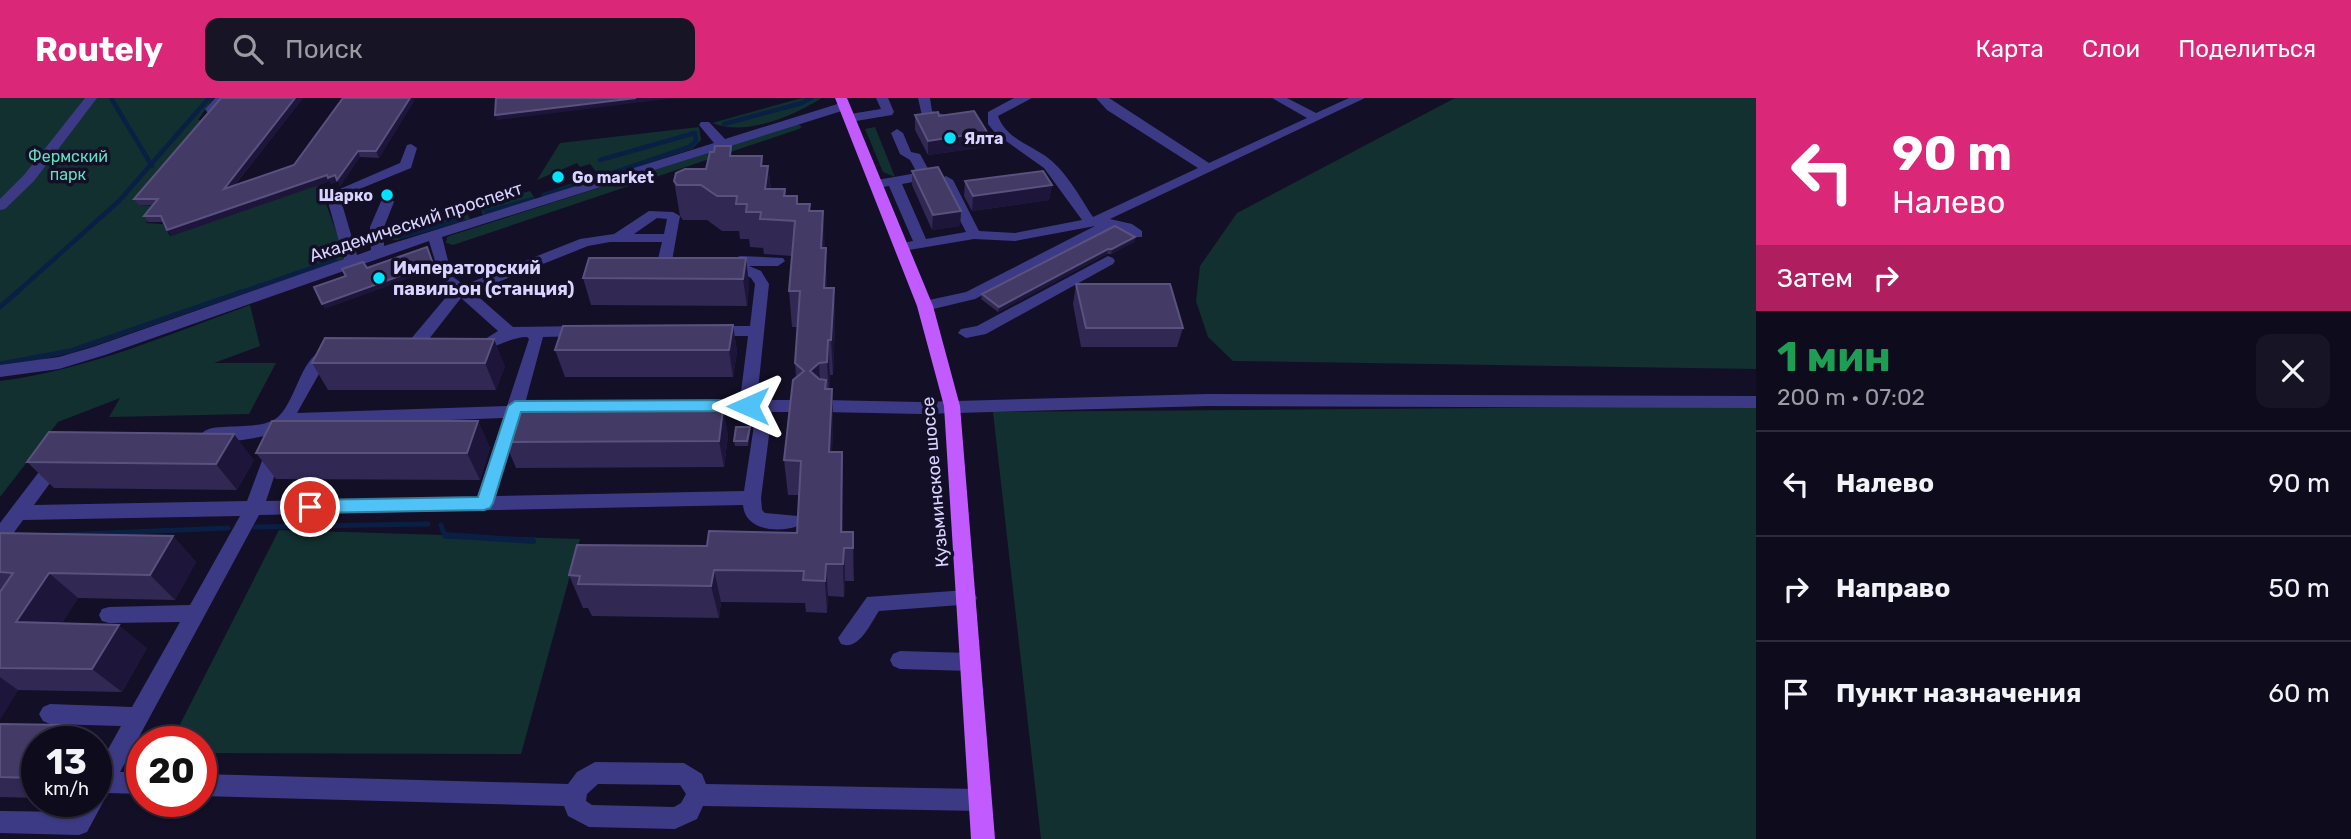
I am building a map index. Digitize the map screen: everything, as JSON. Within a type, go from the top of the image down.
[{"type":"main road","name":"Кузьминское шоссе","points":[[845,107],[925,306],[952,406],[983,839]]},
{"type":"street","points":[[0,206],[29,178],[92,98]]},
{"type":"street","points":[[211,109],[222,98]]},
{"type":"street","name":"Академический проспект","points":[[0,371],[59,363],[99,351],[434,235],[845,107],[888,112],[881,98]]},
{"type":"street","points":[[924,98],[926,113],[946,119],[981,120],[1010,103],[1026,98]]},
{"type":"street","points":[[1102,98],[1111,107],[1208,168]]},
{"type":"street","points":[[1278,98],[1315,118]]},
{"type":"street","points":[[903,247],[974,235],[1015,237],[1091,223],[1359,98]]},
{"type":"street","points":[[981,120],[1049,165],[1091,223]]},
{"type":"street","points":[[705,125],[722,144]]},
{"type":"street","points":[[877,184],[925,176],[915,157],[906,153],[897,133]]},
{"type":"street","points":[[352,262],[333,195],[406,165],[411,148]]},
{"type":"street","points":[[946,180],[974,235]]},
{"type":"street","points":[[894,181],[921,244]]},
{"type":"street","points":[[379,253],[374,239],[375,230],[387,202]]},
{"type":"street","points":[[620,237],[647,217],[662,213],[673,216],[664,262],[666,265],[739,267],[760,277],[762,284],[756,331],[757,406],[753,513],[761,520],[792,522]]},
{"type":"street","points":[[925,306],[970,296],[1112,223],[1127,227],[1137,234]]},
{"type":"street","points":[[434,235],[448,277],[509,331]]},
{"type":"street","points":[[598,331],[509,331],[488,344],[410,344],[433,329],[447,302],[462,291],[585,242],[620,237],[669,239]]},
{"type":"street","points":[[739,267],[740,261],[778,261]]},
{"type":"street","points":[[966,333],[981,330],[1108,261]]},
{"type":"street","points":[[691,331],[756,331]]},
{"type":"street","points":[[484,503],[537,339],[532,332]]},
{"type":"street","points":[[112,766],[254,508],[285,420],[318,361],[324,355],[344,347]]},
{"type":"street","points":[[823,406],[952,406],[1149,395],[1756,402]]},
{"type":"street","points":[[188,434],[253,434],[264,432],[285,420],[515,409],[796,405]]},
{"type":"street","points":[[0,537],[67,447]]},
{"type":"street","points":[[19,513],[752,498]]},
{"type":"street","points":[[848,638],[874,603],[967,598]]},
{"type":"street","points":[[109,615],[196,613]]},
{"type":"street","points":[[900,660],[970,662]]},
{"type":"street","points":[[50,714],[139,718]]},
{"type":"street","points":[[595,773],[684,774],[694,782],[697,795],[689,811],[675,818],[589,816],[576,808],[573,795],[581,781],[595,773]]},
{"type":"street","points":[[217,785],[573,795]]},
{"type":"street","points":[[697,795],[980,800]]},
{"type":"street","points":[[0,822],[75,831]]},
{"type":"green space","name":"Фермский парк","points":[[0,98],[213,98],[198,120],[209,120],[137,205],[160,206],[146,223],[163,224],[170,236],[319,185],[346,258],[93,346],[40,360],[0,366]]},
{"type":"green space","points":[[802,98],[822,98],[769,123],[739,128],[712,123]]},
{"type":"green space","points":[[1455,98],[1756,98],[1756,369],[1233,361],[1208,337],[1196,301],[1200,266],[1237,213]]},
{"type":"green space","points":[[798,124],[802,127],[799,129],[453,245],[446,243],[447,237],[452,235]]},
{"type":"green space","points":[[699,127],[701,140],[692,149],[543,197],[541,194],[598,174],[590,164],[580,167],[577,163],[537,180],[560,143]]},
{"type":"green space","points":[[875,127],[895,177],[883,172],[865,129]]},
{"type":"green space","points":[[530,191],[535,199],[483,215],[479,205]]},
{"type":"green space","points":[[465,209],[470,219],[397,240],[391,240],[386,231]]},
{"type":"green space","points":[[250,305],[260,346],[214,363],[276,363],[249,414],[109,417],[120,398],[58,422],[0,497],[0,381],[95,360]]},
{"type":"green space","points":[[1756,406],[1756,839],[1041,839],[993,412]]},
{"type":"green space","points":[[279,530],[580,539],[521,754],[217,753],[217,726],[179,726]]},
{"type":"building","points":[[221,98],[295,98],[224,189],[294,165],[343,98],[410,98],[376,151],[358,151],[337,180],[335,175],[328,178],[327,175],[167,230],[161,216],[144,216],[158,199],[134,199]]},
{"type":"building","points":[[496,98],[636,98],[495,115]]},
{"type":"building","points":[[974,111],[987,132],[928,141],[915,115],[938,112],[939,116]]},
{"type":"building","points":[[715,146],[731,146],[730,156],[762,156],[761,166],[768,166],[765,189],[785,189],[784,196],[797,196],[797,204],[810,204],[809,211],[823,211],[821,248],[826,248],[824,288],[834,288],[831,340],[828,340],[827,362],[819,363],[810,371],[819,379],[826,380],[825,389],[832,389],[829,452],[842,452],[841,532],[853,532],[853,548],[844,548],[843,564],[826,564],[825,581],[803,580],[804,571],[714,570],[711,586],[578,584],[580,576],[569,575],[577,545],[707,546],[709,531],[797,533],[801,461],[784,460],[793,380],[804,371],[795,363],[800,291],[789,291],[795,221],[760,219],[761,212],[746,212],[747,204],[736,204],[737,196],[717,196],[701,185],[677,185],[674,181],[676,173],[685,169],[706,169],[710,152],[714,152]]},
{"type":"building","points":[[938,167],[961,211],[933,215],[912,171]]},
{"type":"building","points":[[1043,171],[1052,185],[973,196],[965,181]]},
{"type":"building","points":[[1115,226],[1135,237],[999,307],[982,294]]},
{"type":"building","name":"Императорский павильон (станция)","points":[[427,247],[433,264],[322,304],[314,287],[346,276],[342,269],[363,262],[367,268]]},
{"type":"building","points":[[589,258],[746,258],[743,279],[583,278]]},
{"type":"building","points":[[1076,284],[1170,284],[1183,328],[1086,328]]},
{"type":"building","points":[[733,325],[729,350],[555,350],[563,326]]},
{"type":"building","points":[[325,338],[494,339],[485,363],[312,363]]},
{"type":"building","points":[[723,409],[719,441],[505,442],[515,410]]},
{"type":"building","points":[[272,421],[478,421],[467,453],[256,453]]},
{"type":"building","points":[[736,427],[750,427],[747,441],[734,441]]},
{"type":"building","points":[[49,432],[234,434],[216,464],[27,462]]},
{"type":"building","points":[[0,533],[173,536],[150,575],[49,573],[16,622],[119,625],[92,669],[0,668],[0,592],[13,573],[0,572]]},
{"type":"building","points":[[0,724],[68,725],[21,726],[21,778],[0,777]]},
{"type":"waterway","points":[[111,98],[151,164]]},
{"type":"waterway","points":[[151,164],[209,98]]},
{"type":"waterway","points":[[724,124],[802,103],[811,98]]},
{"type":"waterway","points":[[592,180],[689,147],[696,141],[695,133],[600,160]]},
{"type":"waterway","points":[[15,294],[119,201],[151,164]]},
{"type":"waterway","points":[[544,195],[581,184]]},
{"type":"waterway","points":[[486,212],[533,199]]},
{"type":"waterway","points":[[401,237],[463,219]]},
{"type":"waterway","points":[[236,294],[335,260]]},
{"type":"waterway","points":[[0,307],[17,292]]},
{"type":"waterway","points":[[0,364],[70,351],[241,292]]},
{"type":"waterway","points":[[255,527],[428,524]]},
{"type":"waterway","points":[[441,525],[445,536],[463,537]]},
{"type":"waterway","points":[[58,535],[228,528]]},
{"type":"waterway","points":[[445,535],[533,541]]},
{"type":"place","name":"Ялта","points":[[950,138]]},
{"type":"place","name":"Go market","points":[[558,177]]},
{"type":"place","name":"Шарко","points":[[387,195]]},
{"type":"place","name":"Императорский павильон (станция)","points":[[379,278]]},
{"type":"route","points":[[310,507],[484,503],[515,406],[748,406]]}]
